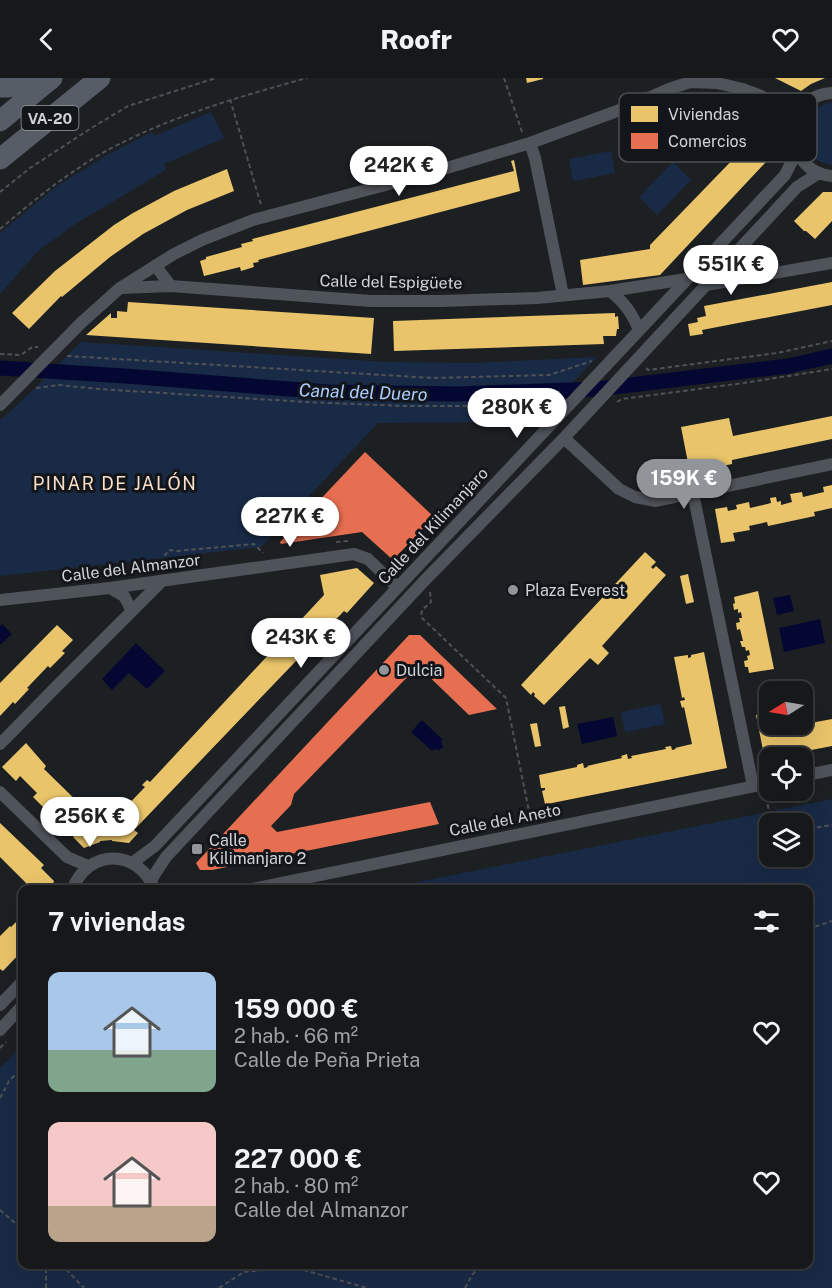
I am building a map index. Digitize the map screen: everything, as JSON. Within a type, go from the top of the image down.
[{"type":"highway","name":"VA-20","points":[[0,159],[100,78]]},
{"type":"highway","name":"VA-20","points":[[0,121],[51,79]]},
{"type":"highway","points":[[0,87],[51,79]]},
{"type":"street","points":[[660,93],[690,82],[717,82],[756,93]]},
{"type":"street","points":[[817,97],[832,93]]},
{"type":"street","points":[[0,405],[81,322],[120,288],[202,240],[264,216],[427,174],[530,143],[619,110]]},
{"type":"street","points":[[530,143],[563,295]]},
{"type":"street","name":"Calle del Kilimanjaro","points":[[153,885],[142,869],[132,863],[155,846],[785,175],[792,162]]},
{"type":"street","points":[[804,162],[826,175]]},
{"type":"street","name":"Calle del Kilimanjaro","points":[[153,885],[166,857],[427,578],[564,438],[797,187],[826,175]]},
{"type":"street","points":[[735,254],[741,269],[751,278]]},
{"type":"street","points":[[706,285],[832,263]]},
{"type":"street","points":[[156,265],[171,286]]},
{"type":"street","name":"Calle del Espigüete","points":[[120,288],[171,286],[371,301],[441,301],[537,298],[610,291],[686,279]]},
{"type":"street","points":[[610,291],[623,302],[639,330]]},
{"type":"street","points":[[564,438],[620,489],[635,497],[656,501],[832,464]]},
{"type":"street","points":[[693,493],[759,771]]},
{"type":"street","name":"Calle del Almanzor","points":[[0,600],[110,588],[354,554],[368,559],[397,587]]},
{"type":"street","points":[[0,744],[162,581]]},
{"type":"street","points":[[110,588],[124,596],[132,611]]},
{"type":"street","points":[[813,774],[832,770]]},
{"type":"street","name":"Calle del Aneto","points":[[271,885],[759,785]]},
{"type":"street","points":[[0,792],[67,857],[88,866]]},
{"type":"street","points":[[67,857],[73,885]]},
{"type":"street","points":[[73,885],[88,866],[99,860],[124,860],[132,863]]},
{"type":"street","points":[[0,1005],[18,986]]},
{"type":"street","points":[[0,1030],[18,1010]]},
{"type":"path","points":[[0,192],[39,162],[128,106],[216,78]]},
{"type":"path","points":[[0,229],[55,184],[104,153],[163,124],[230,99],[307,78]]},
{"type":"path","points":[[504,78],[522,132]]},
{"type":"path","points":[[230,99],[264,216]]},
{"type":"path","points":[[633,362],[648,370],[777,353],[832,341]]},
{"type":"path","points":[[0,354],[21,355],[32,347],[57,348],[68,357],[433,378],[549,375],[587,362],[615,357]]},
{"type":"path","points":[[614,403],[622,399],[832,369]]},
{"type":"path","points":[[16,389],[21,396],[28,390],[59,385],[306,402],[403,406],[526,406],[536,411],[566,409]]},
{"type":"path","points":[[813,828],[832,825]]},
{"type":"path","points":[[813,927],[832,921]]},
{"type":"path","points":[[0,1098],[9,1081],[18,1072]]},
{"type":"path","points":[[0,1210],[18,1226]]},
{"type":"path","points":[[46,1269],[46,1288]]},
{"type":"path","points":[[66,1269],[84,1288]]},
{"type":"path","points":[[219,1288],[244,1272],[273,1269]]},
{"type":"path","points":[[300,1269],[368,1288]]},
{"type":"path","points":[[465,1288],[478,1269]]},
{"type":"shaded area","points":[[832,103],[832,165],[817,160],[817,108]]},
{"type":"shaded area","points":[[211,112],[224,138],[164,164],[166,170],[75,224],[37,252],[0,294],[0,233],[56,187],[107,155],[152,132],[154,136]]},
{"type":"shaded area","points":[[611,151],[615,173],[573,181],[569,159]]},
{"type":"shaded area","points":[[673,162],[691,180],[657,215],[639,197]]},
{"type":"shaded area","points":[[81,342],[386,362],[474,363],[597,357],[536,422],[378,423],[261,547],[0,576],[0,420]]},
{"type":"shaded area","points":[[790,595],[794,611],[777,615],[773,598]]},
{"type":"shaded area","points":[[820,619],[825,643],[784,652],[779,628]]},
{"type":"shaded area","points":[[2,624],[12,634],[0,645],[0,626]]},
{"type":"shaded area","points":[[136,643],[165,671],[147,689],[129,673],[112,690],[102,679]]},
{"type":"shaded area","points":[[661,704],[665,724],[625,732],[621,712]]},
{"type":"shaded area","points":[[613,717],[617,736],[582,744],[577,724]]},
{"type":"shaded area","points":[[422,720],[443,740],[441,741],[443,747],[439,750],[432,751],[411,732]]},
{"type":"shaded area","points":[[832,799],[832,1288],[0,1288],[0,1068],[18,1050],[18,1269],[813,1269],[813,885],[403,885],[759,814],[759,867],[813,867],[813,813],[762,813]]},
{"type":"building: Viviendas","points":[[526,78],[543,78],[543,79],[527,83]]},
{"type":"building: Viviendas","points":[[775,78],[825,78],[801,91]]},
{"type":"building: Viviendas","points":[[514,160],[520,191],[258,260],[259,262],[253,263],[254,267],[241,271],[240,267],[204,276],[200,261],[206,257],[242,247],[241,244],[253,241],[252,239],[514,171],[511,161]]},
{"type":"building: Viviendas","points":[[730,162],[766,162],[660,275],[583,285],[580,260],[650,249],[650,245]]},
{"type":"building: Viviendas","points":[[227,169],[234,191],[187,210],[143,234],[61,296],[29,329],[12,313],[55,271],[114,225],[174,191]]},
{"type":"building: Viviendas","points":[[823,192],[832,192],[832,221],[815,239],[794,221]]},
{"type":"building: Viviendas","points":[[832,282],[832,305],[702,330],[703,334],[690,336],[688,324],[698,322],[697,318],[706,316],[704,306]]},
{"type":"building: Viviendas","points":[[128,302],[374,318],[371,354],[86,335],[111,313],[111,318],[117,318],[117,311],[127,312]]},
{"type":"building: Viviendas","points":[[615,313],[615,317],[618,316],[619,329],[617,329],[616,336],[603,336],[604,344],[394,351],[393,321]]},
{"type":"building: Viviendas","points":[[832,416],[832,439],[732,460],[732,464],[690,473],[681,427],[729,418],[733,436]]},
{"type":"building: Viviendas","points":[[832,485],[832,508],[814,512],[815,516],[768,526],[767,522],[749,526],[750,530],[733,533],[735,541],[721,543],[715,509],[727,507],[728,511],[737,509],[736,505],[749,502],[750,508],[771,503],[770,498],[776,497],[777,502],[781,501],[781,505],[792,502],[790,494],[802,492],[803,497],[824,492],[823,487]]},
{"type":"building: Viviendas","points":[[645,552],[656,562],[651,567],[653,569],[656,566],[666,575],[602,646],[609,653],[598,665],[590,658],[544,705],[534,696],[533,692],[531,695],[521,685]]},
{"type":"building: Viviendas","points":[[357,568],[374,583],[347,613],[344,611],[134,830],[138,833],[129,843],[112,840],[100,841],[84,848],[73,837],[77,833],[57,814],[54,818],[33,797],[37,793],[20,776],[16,781],[2,767],[26,743],[46,766],[44,769],[87,811],[87,814],[94,816],[112,814],[119,810],[121,812],[145,787],[142,785],[147,780],[150,782],[324,595],[320,575]]},
{"type":"building: Viviendas","points":[[688,574],[694,602],[686,604],[680,576]]},
{"type":"building: Viviendas","points":[[758,591],[774,669],[749,673],[744,661],[748,660],[749,650],[746,651],[745,647],[742,647],[740,629],[737,630],[736,623],[740,622],[739,618],[742,618],[741,612],[738,613],[738,609],[734,610],[733,604],[735,603],[734,597]]},
{"type":"building: Viviendas","points":[[57,625],[73,640],[62,651],[65,653],[50,668],[48,666],[15,704],[13,702],[0,716],[0,683]]},
{"type":"building: Viviendas","points":[[704,652],[727,768],[545,804],[542,791],[545,788],[541,788],[539,775],[577,767],[583,763],[584,768],[622,758],[621,756],[627,754],[628,759],[632,758],[631,756],[666,749],[665,747],[671,746],[672,750],[692,744],[684,707],[682,708],[680,701],[685,700],[684,697],[682,698],[674,657],[688,655],[688,658]]},
{"type":"building: Viviendas","points":[[565,706],[569,727],[563,729],[559,707]]},
{"type":"building: Viviendas","points":[[759,714],[759,730],[756,715]]},
{"type":"building: Viviendas","points":[[832,719],[832,746],[813,750],[813,747],[762,747],[760,735],[813,735],[813,723]]},
{"type":"building: Viviendas","points":[[537,723],[541,746],[535,747],[530,724]]},
{"type":"building: Viviendas","points":[[0,823],[44,865],[41,868],[54,881],[53,885],[26,885],[0,857]]},
{"type":"building: Viviendas","points":[[18,920],[18,955],[3,971],[0,969],[0,936]]},
{"type":"building: Comercios","points":[[365,452],[434,517],[393,560],[362,532],[281,544],[280,542]]},
{"type":"building: Comercios","points":[[409,635],[420,635],[497,709],[469,715],[418,666],[294,794],[291,805],[271,826],[277,832],[430,802],[439,824],[212,870],[200,870],[196,863]]},
{"type":"waterway","name":"Canal del Duero","points":[[0,368],[328,392],[457,394],[597,389],[788,366],[832,356]]},
{"type":"place","name":"Plaza Everest","points":[[513,590]]},
{"type":"place","name":"Dulcia","points":[[384,670]]},
{"type":"place","name":"Calle Kilimanjaro 2","points":[[197,849]]},
{"type":"district","name":"PINAR DE JALÓN","points":[[115,483]]}]
